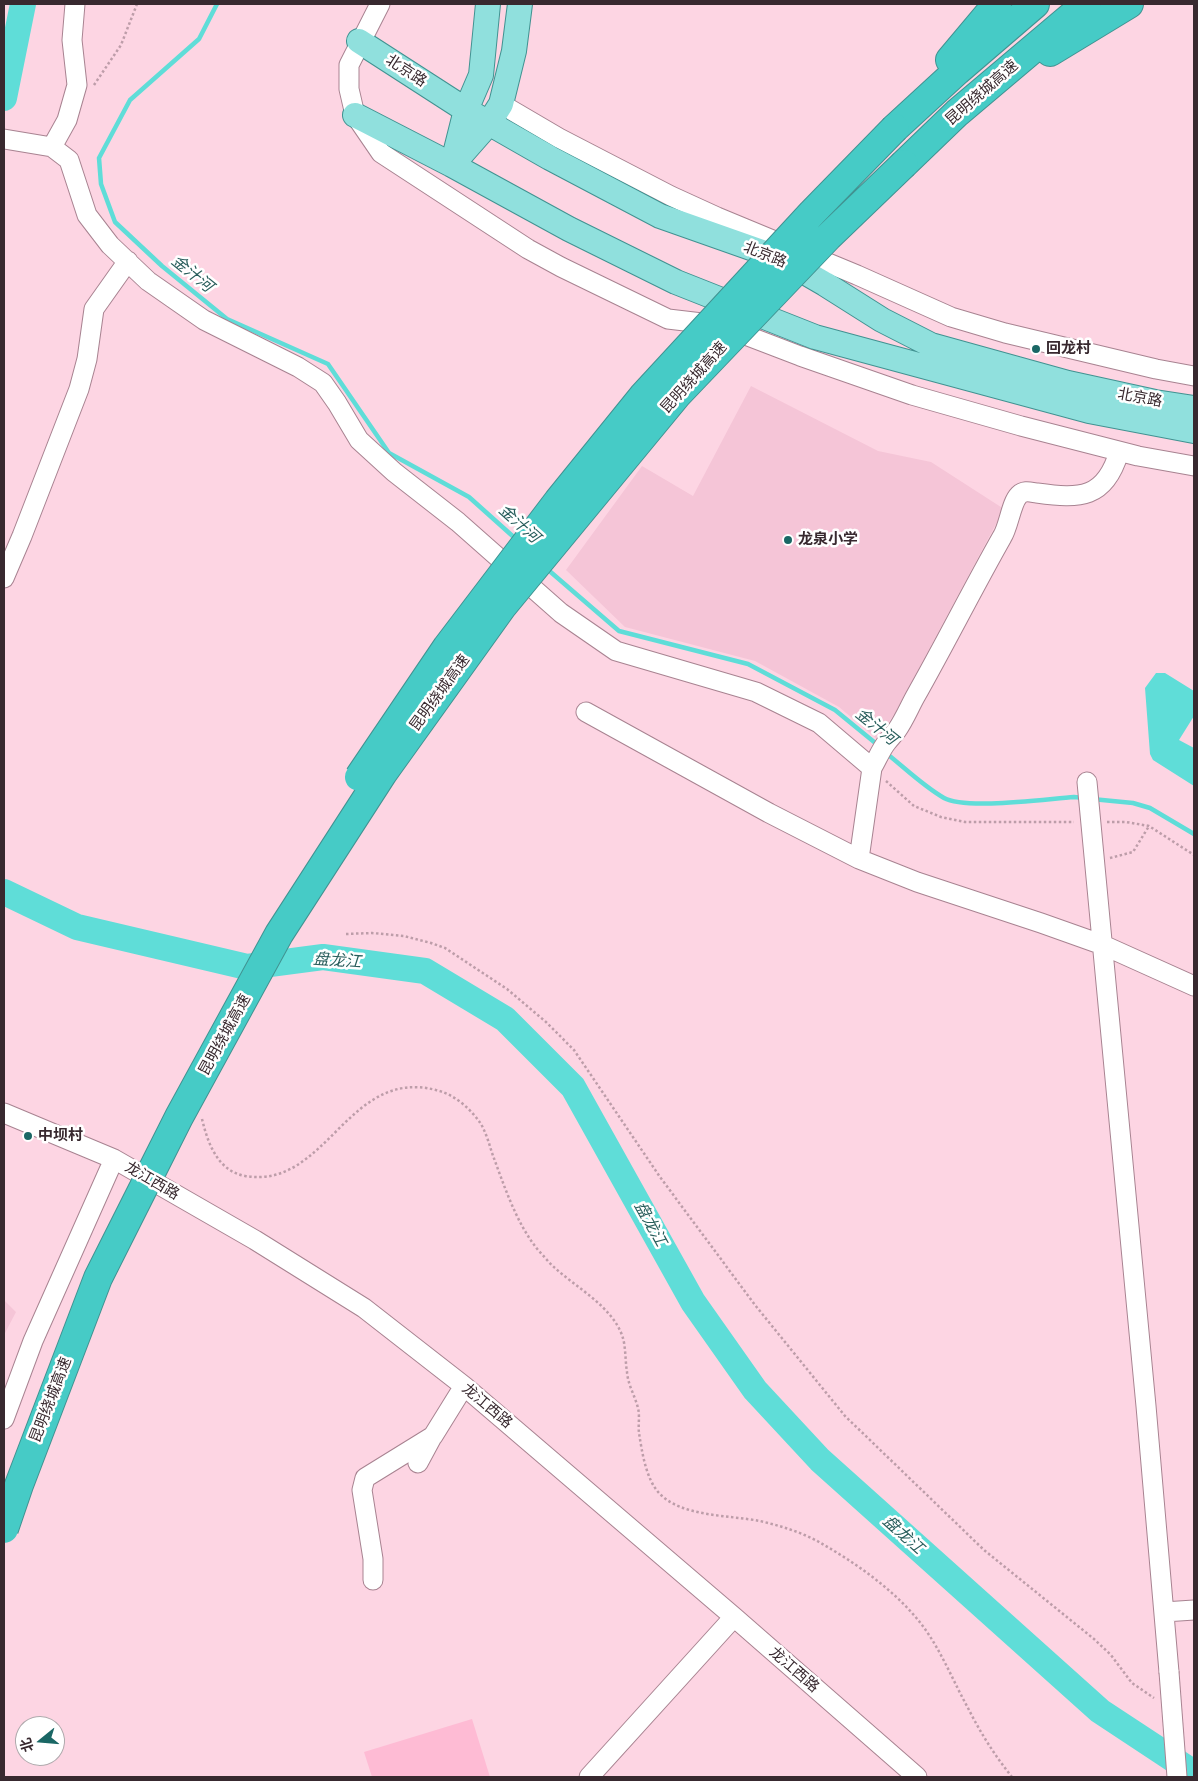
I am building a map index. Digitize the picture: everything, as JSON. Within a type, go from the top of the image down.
[{"type":"highway","points":[[899,124],[986,15],[998,4]]},
{"type":"highway","name":"昆明绕城高速","points":[[4,1473],[59,1336],[123,1197],[196,1052],[271,917],[375,751],[447,647],[558,501],[643,396],[812,213],[899,124],[957,70],[1035,4]]},
{"type":"highway","name":"昆明绕城高速","points":[[4,1529],[98,1278],[179,1117],[280,934],[383,773],[502,607],[677,395],[828,237],[957,113],[1086,4]]},
{"type":"highway","points":[[986,89],[1129,4]]},
{"type":"main road","points":[[452,165],[466,110],[481,75],[488,4]]},
{"type":"main road","points":[[452,165],[495,113],[514,51],[520,4]]},
{"type":"main road","name":"北京路","points":[[359,41],[466,110],[495,113],[550,158],[660,216],[782,259],[882,320],[931,345],[1068,383],[1155,402],[1194,408]]},
{"type":"main road","name":"北京路","points":[[356,114],[569,230],[676,282],[815,337],[1089,411],[1194,431]]},
{"type":"street","points":[[52,147],[67,120],[77,85],[72,40],[76,4]]},
{"type":"street","points":[[380,4],[359,41],[349,65],[349,89],[356,114],[381,153],[528,249],[561,267],[668,318],[719,325],[800,356],[912,395],[1021,426],[1119,452],[1194,466]]},
{"type":"street","points":[[495,113],[559,138],[671,196],[951,317],[1005,333],[1156,369],[1194,376]]},
{"type":"street","points":[[4,139],[52,147],[69,160],[87,215],[110,244],[148,281],[204,320],[298,367],[323,383],[359,440],[394,472],[458,522],[561,613],[616,651],[756,692],[819,723],[872,768]]},
{"type":"street","points":[[4,578],[78,390],[87,359],[94,309],[128,262]]},
{"type":"street","points":[[859,859],[872,768],[886,743],[896,731],[1006,530],[1019,495],[1026,491],[1061,496],[1080,495],[1094,491],[1104,483],[1115,466],[1119,452]]},
{"type":"street","points":[[586,712],[768,813],[859,859],[918,882],[1102,945],[1194,986]]},
{"type":"street","points":[[1087,782],[1178,1777]]},
{"type":"street","name":"龙江西路","points":[[4,1113],[114,1159],[256,1240],[364,1308],[464,1386],[734,1617],[917,1777]]},
{"type":"street","points":[[4,1419],[33,1341],[114,1159]]},
{"type":"street","points":[[418,1463],[464,1386]]},
{"type":"street","points":[[373,1580],[373,1560],[362,1490],[365,1478],[433,1436]]},
{"type":"street","points":[[1164,1612],[1194,1610]]},
{"type":"street","points":[[588,1777],[734,1617]]},
{"type":"path","points":[[70,108],[90,91],[121,45],[137,4]]},
{"type":"path","points":[[872,768],[914,806],[941,817],[965,822],[1091,819],[1126,822],[1149,826],[1194,855]]},
{"type":"path","points":[[1095,862],[1133,852],[1149,826]]},
{"type":"path","points":[[346,934],[372,933],[404,936],[431,942],[445,948],[507,989],[546,1022],[574,1050],[660,1178],[755,1305],[845,1416],[984,1550],[1094,1640],[1111,1655],[1132,1683],[1155,1699]]},
{"type":"path","points":[[201,1112],[204,1127],[216,1157],[226,1168],[240,1175],[256,1177],[272,1176],[300,1164],[356,1112],[379,1095],[395,1089],[426,1088],[442,1091],[469,1110],[480,1122],[510,1198],[535,1246],[554,1267],[597,1302],[613,1320],[623,1336],[627,1377],[639,1410],[639,1432],[647,1471],[656,1490],[669,1503],[683,1509],[762,1522],[790,1529],[818,1541],[874,1579],[904,1604],[923,1626],[969,1711],[1012,1777]]},
{"type":"shaded area","name":"龙泉小学","points":[[751,386],[878,451],[931,462],[1004,509],[895,713],[877,739],[839,707],[755,661],[625,627],[566,570],[642,466],[693,496]]},
{"type":"shaded area","points":[[4,1300],[16,1312],[4,1335]]},
{"type":"shaded area","points":[[472,1719],[490,1777],[372,1777],[364,1752]]},
{"type":"water","points":[[1156,673],[1165,673],[1194,691],[1194,716],[1179,740],[1194,748],[1194,786],[1153,760],[1150,754],[1145,688]]},
{"type":"waterway","name":"盘龙江","points":[[4,98],[23,4]]},
{"type":"waterway","name":"金汁河","points":[[217,4],[199,39],[130,100],[99,158],[101,184],[115,222],[162,266],[227,319],[328,364],[389,453],[469,497],[517,540]]},
{"type":"waterway","name":"金汁河","points":[[546,568],[619,631],[748,664],[835,710],[879,746]]},
{"type":"waterway","name":"金汁河","points":[[886,753],[929,788],[944,798],[955,801],[987,803],[1074,797],[1084,798]]},
{"type":"waterway","name":"金汁河","points":[[1092,799],[1133,803],[1150,808],[1194,834]]},
{"type":"waterway","name":"盘龙江","points":[[4,892],[77,927],[247,967],[323,957],[425,971],[505,1019],[573,1087],[693,1302],[755,1390],[820,1460],[1100,1711],[1194,1773]]},
{"type":"place","name":"回龙村","points":[[1036,349]]},
{"type":"place","name":"龙泉小学","points":[[788,540]]},
{"type":"place","name":"中坝村","points":[[28,1136]]}]
